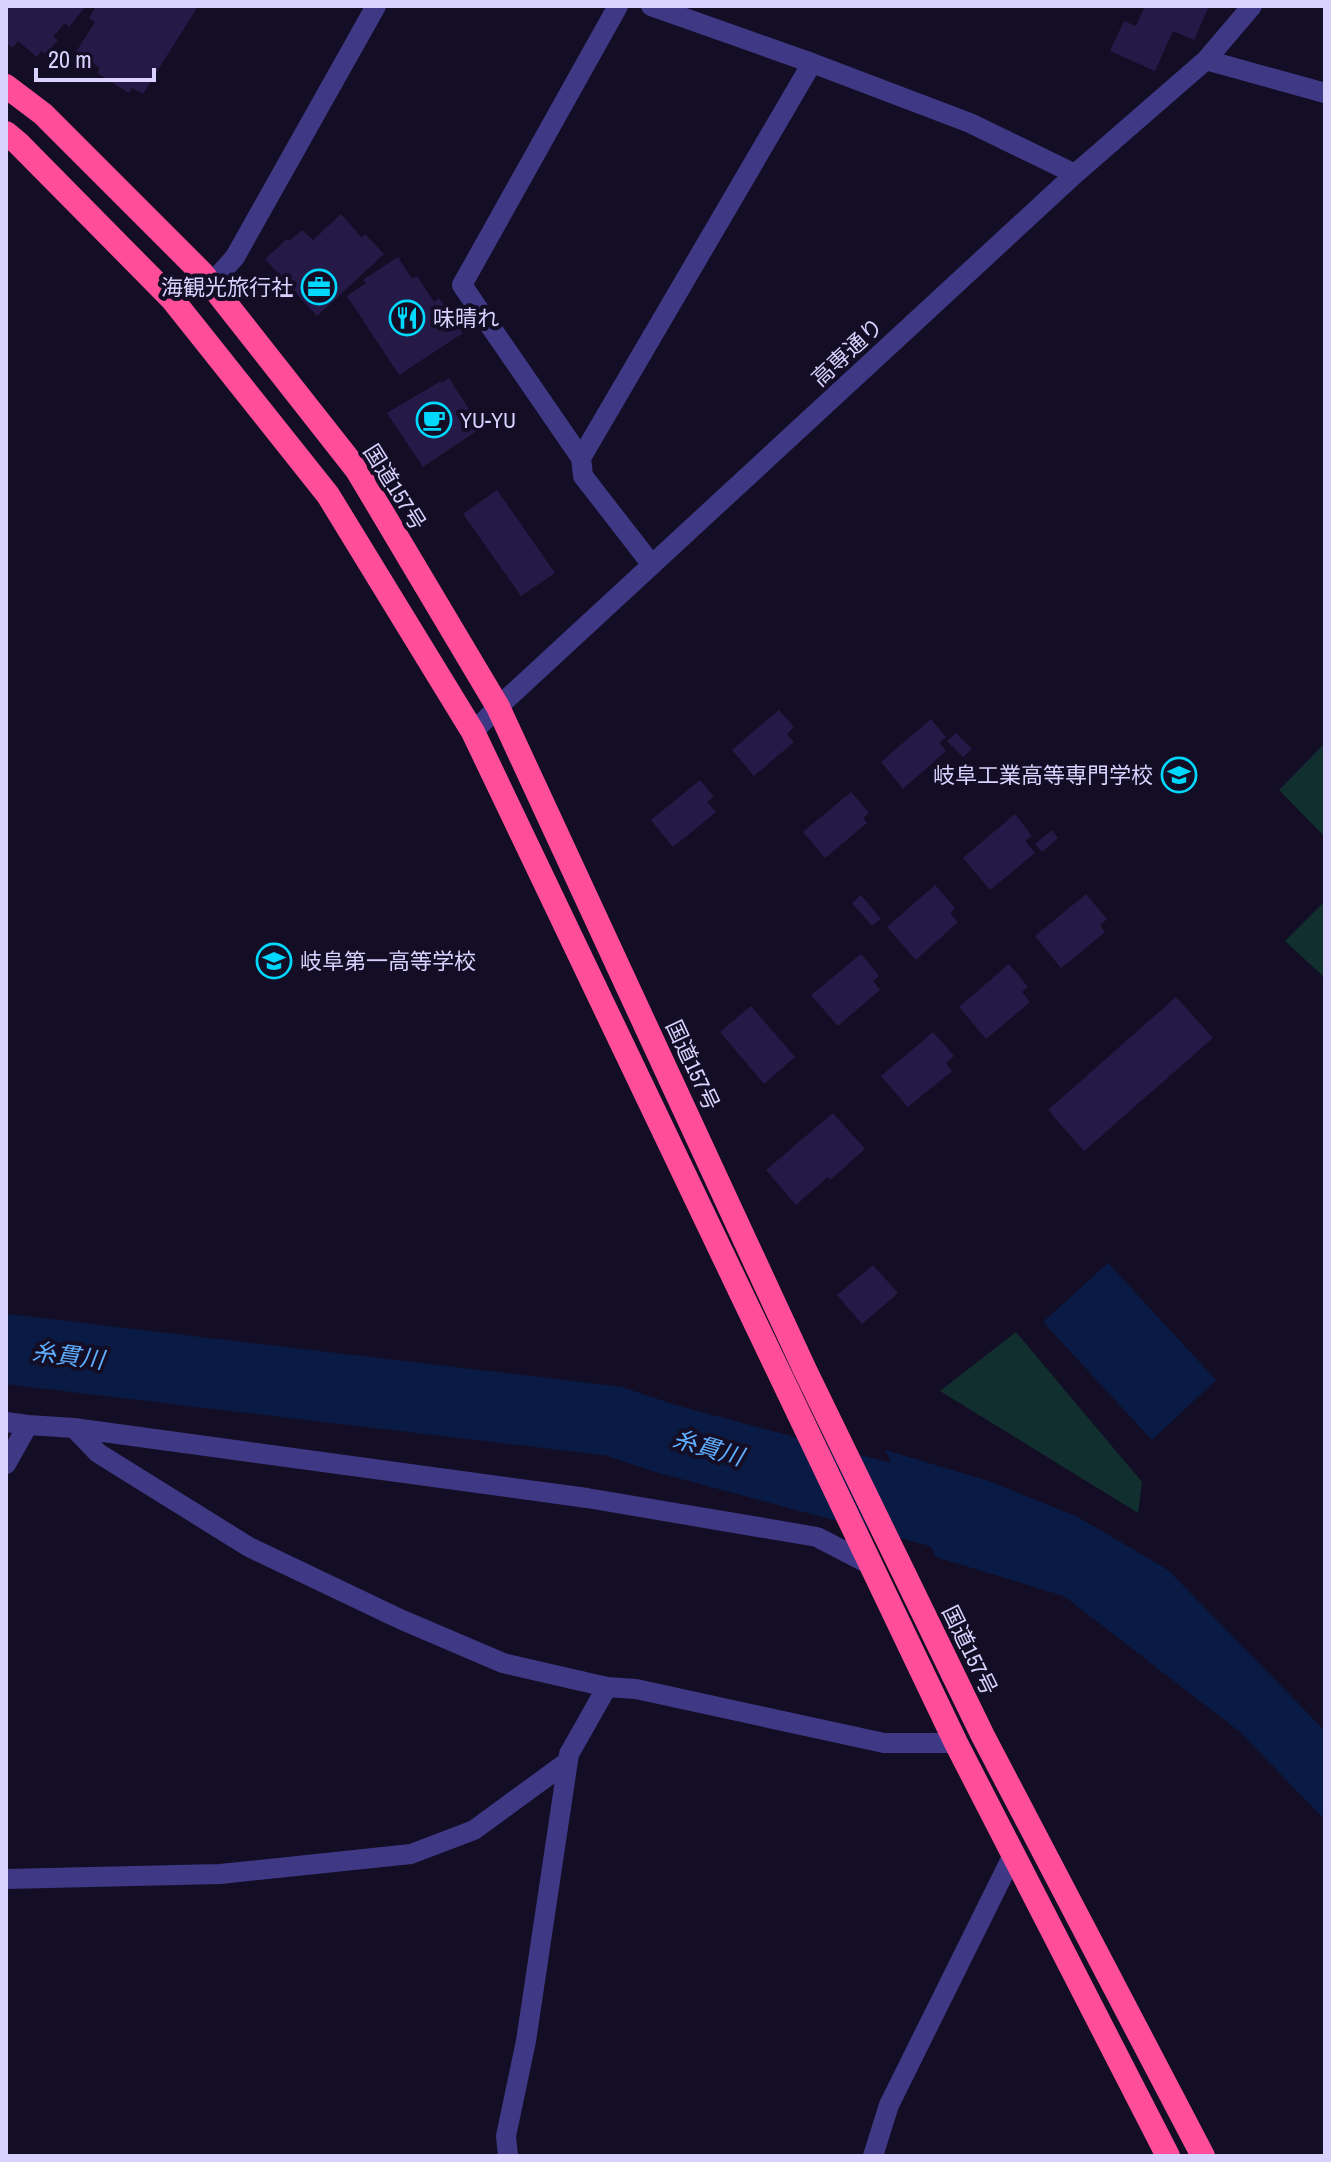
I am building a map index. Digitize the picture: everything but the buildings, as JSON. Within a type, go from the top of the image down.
[{"type":"highway","name":"国道157号","points":[[6,86],[43,114],[211,284],[357,470],[498,707],[805,1370],[983,1736],[1203,2156]]},
{"type":"highway","points":[[6,133],[172,299],[328,495],[473,732],[956,1743],[1168,2156]]},
{"type":"street","points":[[211,284],[235,257],[376,6]]},
{"type":"street","points":[[618,6],[462,285],[581,458],[583,476],[652,565]]},
{"type":"street","points":[[651,6],[970,123],[1075,174]]},
{"type":"street","name":"高専通り","points":[[473,732],[1075,174],[1206,60],[1252,6]]},
{"type":"street","points":[[1206,60],[1325,93]]},
{"type":"street","points":[[581,458],[812,63]]},
{"type":"street","points":[[6,1422],[74,1428],[587,1498],[817,1537],[871,1565]]},
{"type":"street","points":[[6,1464],[28,1425]]},
{"type":"street","points":[[74,1428],[98,1453],[249,1547],[400,1619],[503,1663],[884,1743],[956,1743]]},
{"type":"street","points":[[508,2156],[506,2136],[526,2041],[567,1762],[607,1687]]},
{"type":"street","points":[[6,1879],[220,1874],[411,1854],[474,1830],[567,1762]]},
{"type":"street","points":[[873,2156],[889,2105],[1013,1855]]},
{"type":"green space","points":[[1325,743],[1325,837],[1279,790]]},
{"type":"green space","points":[[1325,901],[1325,978],[1285,941]]},
{"type":"green space","points":[[1016,1332],[1142,1482],[1138,1513],[940,1391]]},
{"type":"water","points":[[1108,1263],[1216,1380],[1152,1440],[1043,1322]]},
{"type":"water","points":[[885,1450],[989,1481],[1078,1517],[1168,1570],[1325,1731],[1325,1820],[1240,1732],[1064,1596],[936,1557]]},
{"type":"waterway","name":"糸貫川","points":[[6,1349],[613,1421],[667,1439],[1005,1530]]},
{"type":"place","name":"海観光旅行社","points":[[319,287]]},
{"type":"place","name":"味晴れ","points":[[407,318]]},
{"type":"place","name":"YU-YU","points":[[434,420]]},
{"type":"place","name":"岐阜工業高等専門学校","points":[[1179,775]]},
{"type":"place","name":"岐阜第一高等学校","points":[[274,961]]}]
